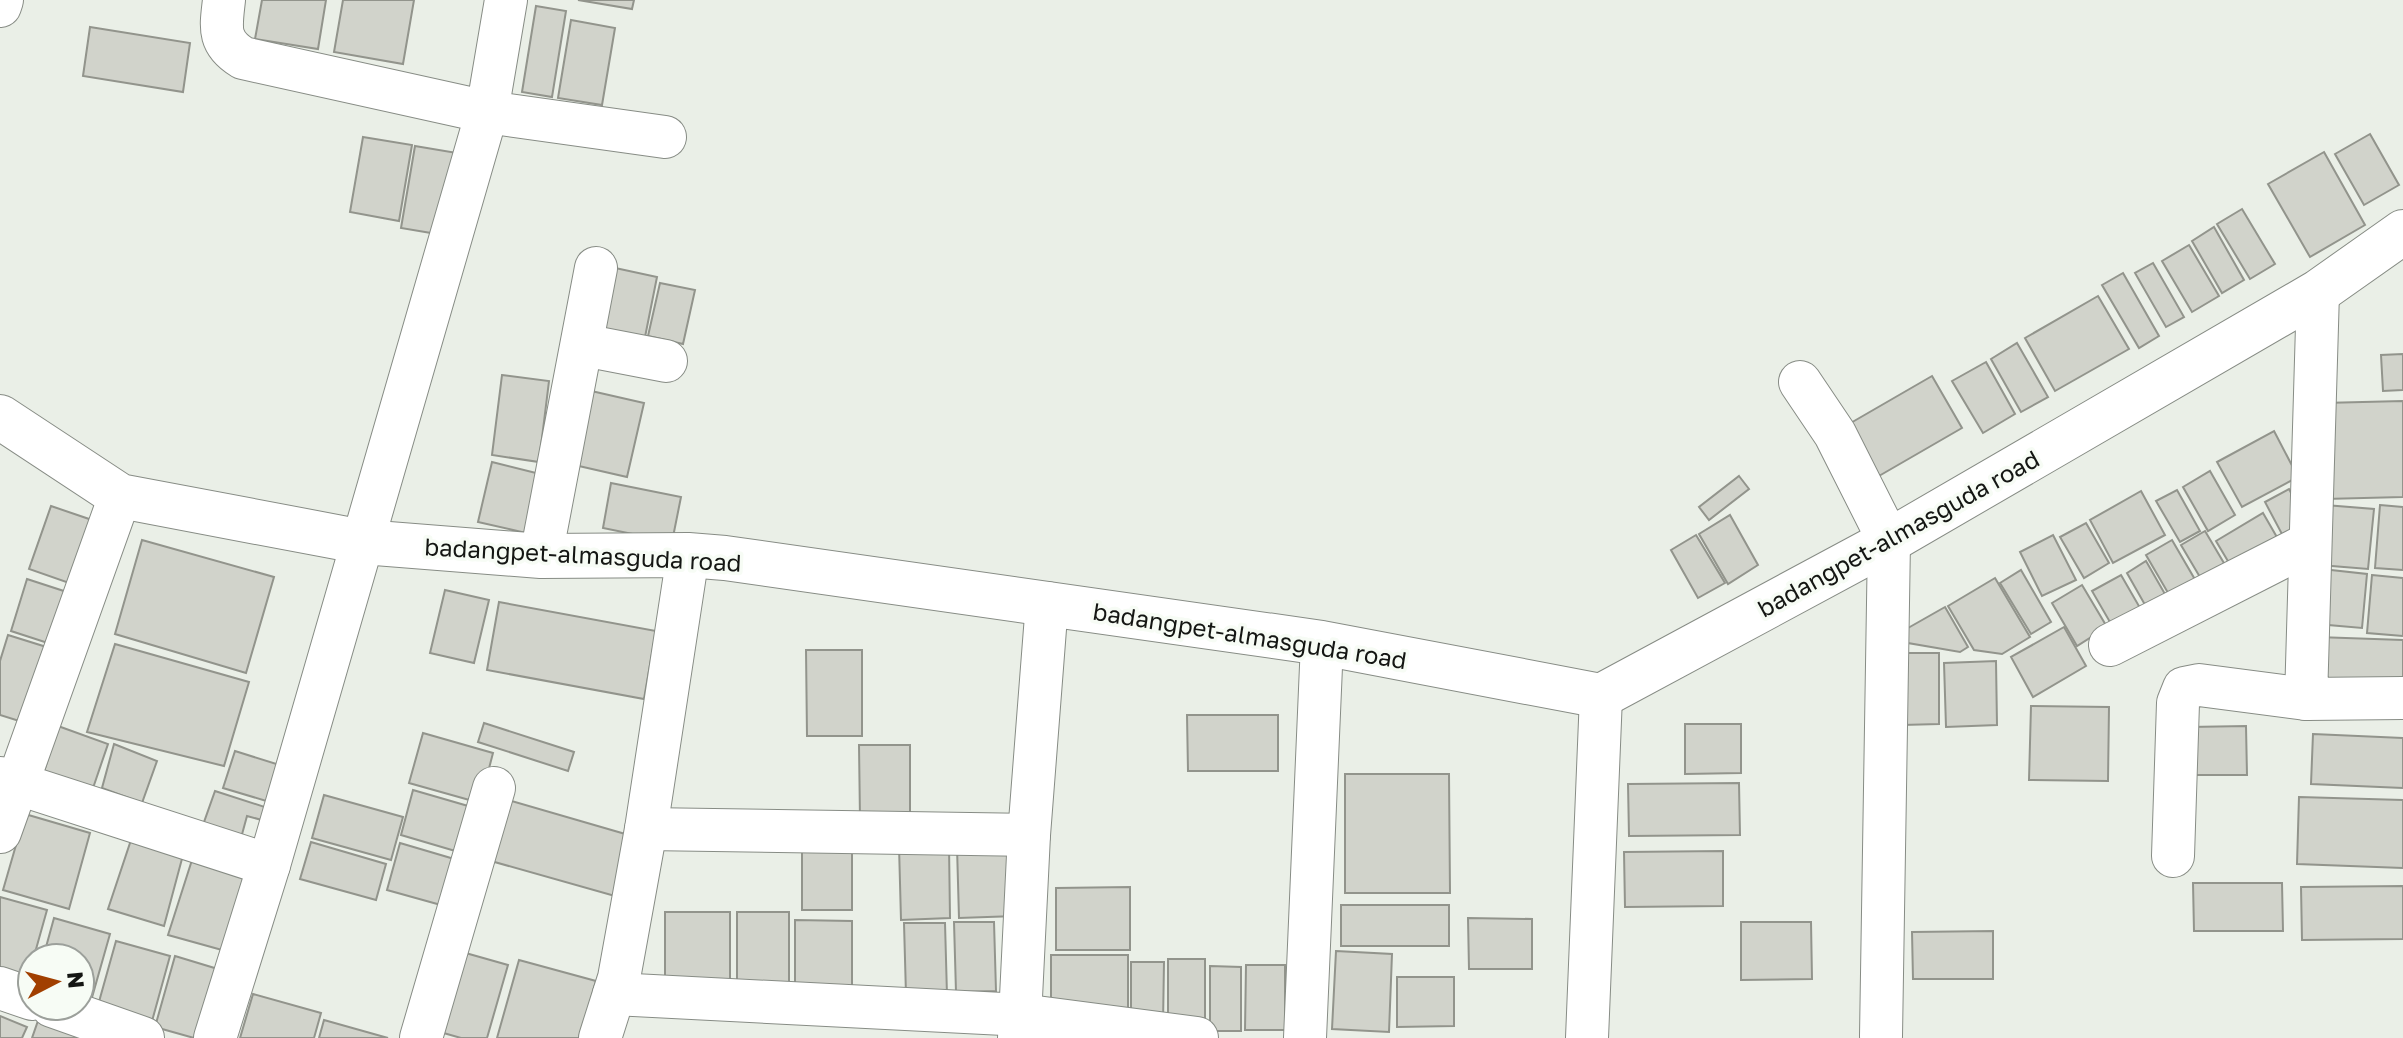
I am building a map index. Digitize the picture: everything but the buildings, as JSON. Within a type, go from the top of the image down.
[{"type":"street","points":[[0,6],[2,0]]},
{"type":"street","points":[[224,0],[221,31],[230,50],[243,58],[487,112],[665,137]]},
{"type":"street","points":[[215,1038],[269,865],[487,112],[506,0]]},
{"type":"street","name":"badangpet-almasguda road","points":[[0,417],[120,496],[363,542],[541,556],[688,555],[725,558],[1322,643],[1601,696],[1889,541],[2318,292],[2403,232]]},
{"type":"street","points":[[541,556],[596,268]]},
{"type":"street","points":[[2306,699],[2318,292]]},
{"type":"street","points":[[583,345],[666,361]]},
{"type":"street","points":[[1800,382],[1835,434],[1889,541],[1879,1037]]},
{"type":"street","points":[[0,832],[8,782],[120,496]]},
{"type":"street","points":[[2110,645],[2310,543]]},
{"type":"street","points":[[600,1038],[619,978],[646,829],[688,555]]},
{"type":"street","points":[[1020,1026],[1029,835],[1047,603]]},
{"type":"street","points":[[1305,1038],[1322,643]]},
{"type":"street","points":[[2173,856],[2178,703],[2184,688],[2199,685],[2306,699],[2403,698]]},
{"type":"street","points":[[1587,1038],[1601,696]]},
{"type":"street","points":[[8,782],[269,865]]},
{"type":"street","points":[[421,1038],[494,788]]},
{"type":"street","points":[[646,829],[1029,835]]},
{"type":"street","points":[[614,994],[1197,1038]]},
{"type":"street","points":[[96,1021],[143,1038]]}]
